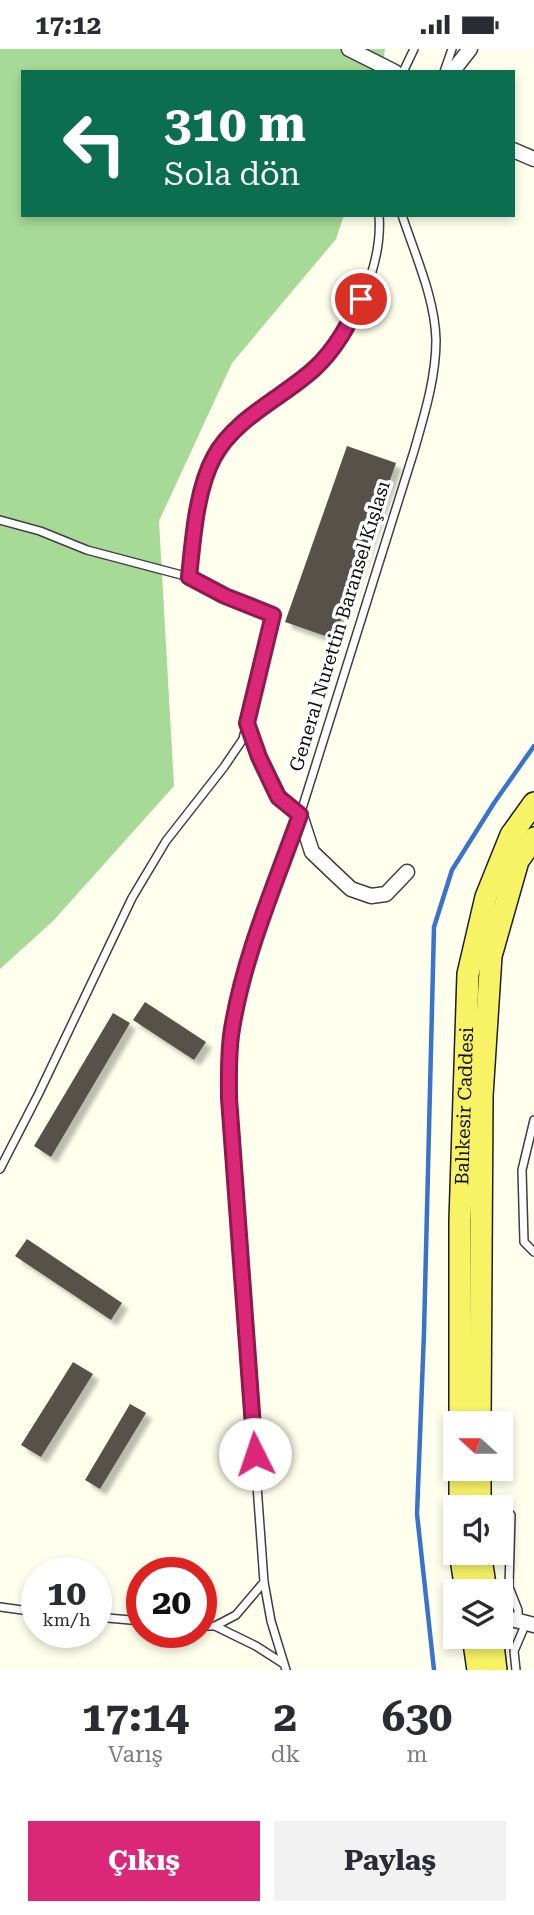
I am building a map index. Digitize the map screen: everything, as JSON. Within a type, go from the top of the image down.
[{"type":"main road","name":"Balıkesir Caddesi","points":[[460,1411],[460,1221],[468,974],[486,897],[510,835],[534,803]]},
{"type":"main road","name":"Balıkesir Caddesi","points":[[480,1411],[482,1096],[491,956],[518,861],[534,838]]},
{"type":"main road","points":[[475,1649],[478,1670]]},
{"type":"main road","points":[[494,1649],[496,1670]]},
{"type":"street","points":[[349,49],[391,70]]},
{"type":"street","points":[[454,70],[470,49]]},
{"type":"street","points":[[515,151],[534,159]]},
{"type":"street","points":[[247,723],[278,797],[300,815],[312,852],[351,889],[371,896],[386,894],[407,872]]},
{"type":"lane","points":[[404,70],[414,49]]},
{"type":"lane","points":[[445,70],[452,49]]},
{"type":"lane","points":[[189,577],[198,509],[213,459],[225,440],[313,369],[333,349],[361,299],[376,258],[380,237],[379,217]]},
{"type":"lane","name":"General Nurettin Baransel Kışlası","points":[[285,1667],[267,1603],[264,1582],[229,1098],[229,1061],[232,1030],[246,970],[300,815],[414,451],[434,367],[436,340],[433,316],[403,217]]},
{"type":"lane","points":[[0,520],[40,531],[87,550],[189,577],[225,596],[273,615],[243,740],[166,841],[132,898],[0,1169]]},
{"type":"lane","points":[[534,1120],[522,1170],[524,1242],[534,1252]]},
{"type":"lane","points":[[510,1565],[509,1587],[526,1623],[514,1651],[516,1670]]},
{"type":"lane","points":[[217,1625],[236,1615],[264,1582]]},
{"type":"lane","points":[[0,1607],[21,1610]]},
{"type":"lane","points":[[217,1627],[256,1646],[285,1667]]},
{"type":"green space","points":[[0,49],[385,49],[382,70],[21,70],[21,217],[343,217],[336,239],[232,363],[159,521],[174,786],[53,921],[0,969]]},
{"type":"building","points":[[347,446],[396,463],[334,639],[285,622]]},
{"type":"building","points":[[145,1002],[206,1042],[194,1060],[133,1020]]},
{"type":"building","points":[[113,1013],[130,1023],[51,1157],[34,1146]]},
{"type":"building","points":[[27,1239],[122,1303],[111,1320],[15,1256]]},
{"type":"building","points":[[73,1362],[93,1374],[41,1457],[21,1445]]},
{"type":"building","points":[[130,1404],[146,1413],[100,1489],[85,1480]]},
{"type":"waterway","points":[[434,1670],[417,1514],[434,927],[452,870],[534,746]]},
{"type":"route","points":[[255,1454],[229,1098],[229,1050],[246,970],[300,815],[278,797],[247,723],[273,615],[225,596],[189,577],[198,509],[213,459],[225,440],[313,369],[333,349],[361,299]]}]
